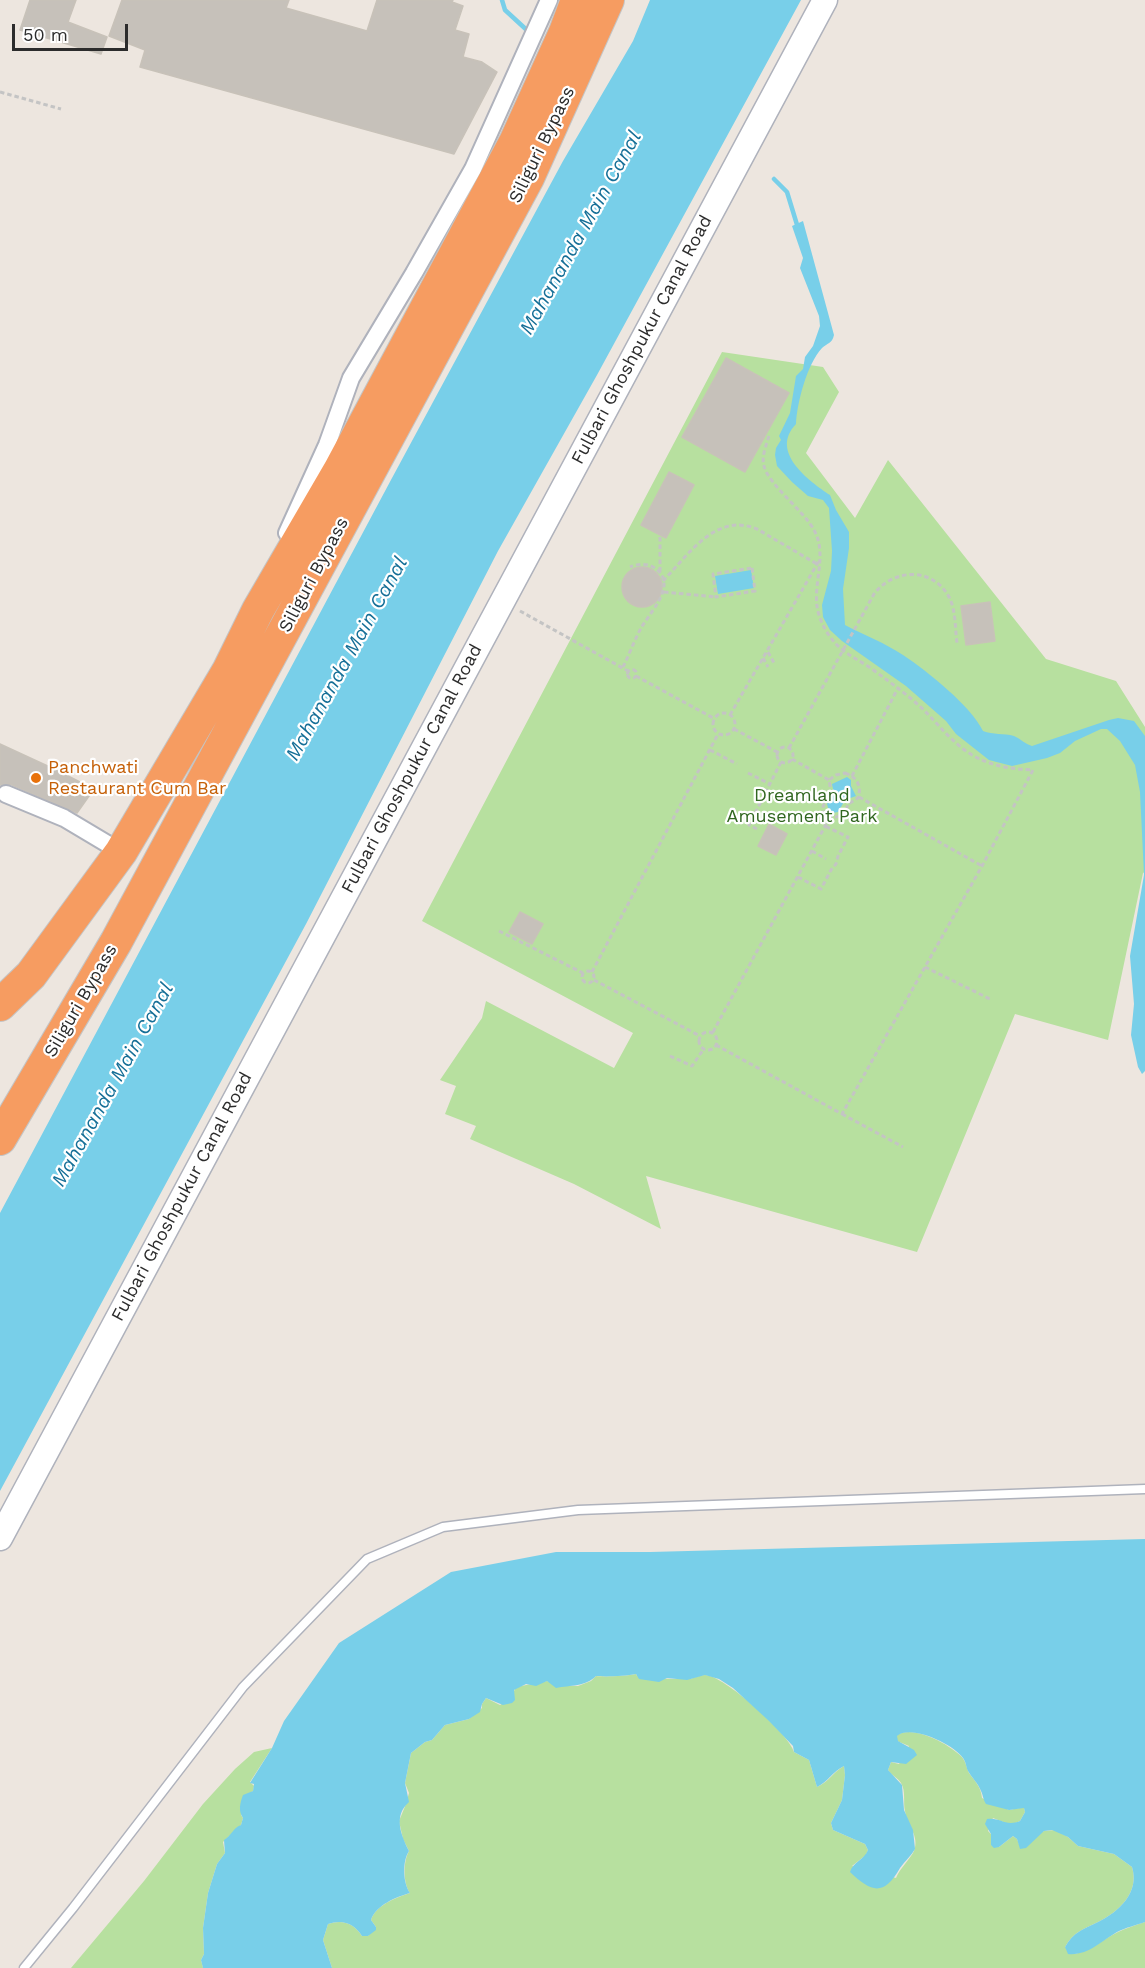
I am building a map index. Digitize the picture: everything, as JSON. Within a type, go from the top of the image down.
[{"type":"highway","points":[[565,32],[577,0]]},
{"type":"highway","name":"Siliguri Bypass","points":[[0,1139],[116,942],[528,178],[545,75],[565,32],[608,0]]},
{"type":"highway","points":[[0,1005],[31,975],[122,852],[228,671],[258,610],[340,469],[514,142],[545,75]]},
{"type":"street","points":[[545,75],[565,32],[549,0]]},
{"type":"street","name":"Fulbari Ghoshpukur Canal Road","points":[[0,1538],[825,0]]},
{"type":"street","points":[[6,794],[64,818],[122,852]]},
{"type":"lane","points":[[24,1968],[243,1687],[367,1559],[378,1554],[443,1527],[578,1510],[1145,1489]]},
{"type":"path","points":[[0,92],[61,110]]},
{"type":"path","points":[[769,435],[763,459],[766,473],[814,529],[819,543],[821,557],[817,605],[828,633],[843,650],[898,688],[936,720],[952,740],[973,755],[1002,767],[1033,770],[982,866],[842,1114]]},
{"type":"path","points":[[663,581],[711,533],[729,525],[748,525],[817,564]]},
{"type":"path","points":[[660,537],[660,574]]},
{"type":"path","points":[[730,715],[821,557]]},
{"type":"path","points":[[622,668],[641,628],[663,592],[663,581],[654,567],[636,565],[630,567]]},
{"type":"path","points":[[663,592],[716,597],[755,591],[752,568],[713,574],[716,597]]},
{"type":"path","points":[[789,748],[874,594],[886,581],[903,574],[922,575],[938,583],[953,605],[957,643]]},
{"type":"path","points":[[517,610],[622,668],[628,671],[635,670],[636,676]]},
{"type":"path","points":[[767,651],[774,663]]},
{"type":"path","points":[[763,658],[768,667]]},
{"type":"path","points":[[628,671],[630,678],[636,676],[714,718]]},
{"type":"path","points":[[852,776],[898,688]]},
{"type":"path","points":[[723,713],[730,715],[735,723],[734,729],[727,735],[718,734],[714,729],[714,718],[723,713]]},
{"type":"path","points":[[734,729],[777,752]]},
{"type":"path","points":[[594,980],[592,972],[718,734]]},
{"type":"path","points":[[777,752],[782,747],[789,748],[793,753],[792,759],[786,763],[781,762]]},
{"type":"path","points":[[710,750],[737,764]]},
{"type":"path","points":[[777,752],[781,762]]},
{"type":"path","points":[[792,759],[829,780]]},
{"type":"path","points":[[757,829],[749,825],[781,762]]},
{"type":"path","points":[[748,773],[770,784]]},
{"type":"path","points":[[829,780],[841,773],[852,776],[858,782],[859,797]]},
{"type":"path","points":[[829,780],[829,794],[823,807],[830,817],[845,814],[848,804],[859,797]]},
{"type":"path","points":[[859,797],[982,866]]},
{"type":"path","points":[[712,1032],[830,817]]},
{"type":"path","points":[[798,877],[821,889],[836,864],[848,837],[825,826]]},
{"type":"path","points":[[811,851],[826,859]]},
{"type":"path","points":[[499,931],[584,973],[592,972]]},
{"type":"path","points":[[925,967],[990,999]]},
{"type":"path","points":[[584,973],[584,981],[589,983],[594,980]]},
{"type":"path","points":[[594,980],[700,1036]]},
{"type":"path","points":[[705,1031],[712,1032],[717,1038],[716,1045],[711,1050],[704,1049],[699,1045],[700,1036],[705,1031]]},
{"type":"path","points":[[716,1045],[903,1147]]},
{"type":"path","points":[[670,1056],[692,1066],[704,1049]]},
{"type":"green space","name":"Dreamland Amusement Park","points":[[722,352],[823,367],[839,392],[806,453],[855,518],[888,460],[1046,659],[1116,681],[1145,727],[1145,872],[1108,1040],[1015,1014],[917,1252],[646,1176],[661,1229],[574,1184],[470,1139],[476,1126],[445,1114],[456,1086],[440,1080],[482,1018],[486,1001],[614,1068],[633,1033],[422,921]]},
{"type":"green space","points":[[636,1674],[643,1677],[674,1679],[689,1679],[705,1675],[726,1685],[769,1720],[794,1752],[809,1760],[817,1787],[844,1766],[842,1800],[831,1823],[833,1830],[865,1844],[868,1850],[866,1855],[852,1866],[896,1878],[913,1854],[915,1840],[906,1816],[903,1786],[888,1770],[891,1762],[899,1764],[909,1746],[897,1741],[896,1736],[911,1732],[920,1733],[948,1746],[963,1758],[969,1773],[979,1787],[982,1798],[1009,1810],[1024,1807],[1025,1812],[1020,1821],[1011,1825],[993,1818],[988,1831],[991,1834],[991,1845],[999,1847],[1013,1836],[1019,1844],[1044,1831],[1055,1830],[1078,1846],[1114,1854],[1132,1867],[1133,1885],[1126,1900],[1106,1918],[1075,1934],[1065,1947],[1075,1954],[1145,1922],[1145,1968],[332,1968],[323,1940],[328,1924],[347,1923],[362,1936],[368,1936],[376,1927],[371,1920],[377,1910],[392,1900],[410,1893],[406,1884],[405,1872],[409,1851],[403,1839],[399,1821],[409,1793],[405,1783],[411,1753],[425,1742],[432,1740],[445,1725],[469,1719],[482,1708],[486,1698],[500,1705],[514,1696],[516,1687],[547,1681],[562,1686],[578,1686],[591,1681],[596,1676]]},
{"type":"green space","points":[[272,1748],[250,1782],[254,1786],[253,1791],[248,1794],[241,1815],[243,1818],[241,1825],[223,1842],[225,1853],[217,1864],[208,1893],[203,1928],[204,1954],[201,1960],[203,1968],[71,1968],[144,1881],[203,1804],[254,1752]]},
{"type":"water","name":"Mahananda Main Canal","points":[[650,0],[801,0],[597,375],[498,551],[306,924],[0,1491],[0,1213],[563,161],[633,41]]},
{"type":"water","points":[[803,221],[834,335],[831,342],[817,355],[807,374],[798,406],[796,424],[789,435],[787,445],[789,455],[795,465],[812,482],[830,495],[849,532],[843,589],[845,625],[882,643],[924,670],[959,700],[983,731],[1014,736],[1032,746],[1118,718],[1134,721],[1145,736],[1145,1071],[1142,1074],[1138,1067],[1131,1035],[1134,1004],[1130,956],[1144,875],[1140,792],[1135,765],[1120,741],[1107,729],[1101,729],[1047,758],[1012,766],[989,760],[956,734],[946,721],[906,686],[842,641],[830,630],[823,617],[822,605],[831,571],[829,508],[823,500],[808,496],[792,482],[777,466],[775,455],[781,440],[779,436],[790,413],[796,376],[803,369],[805,357],[813,346],[820,326],[819,316],[800,268],[803,258],[792,226]]},
{"type":"water","points":[[751,570],[754,588],[718,594],[715,576]]},
{"type":"water","points":[[847,777],[851,780],[856,796],[845,800],[838,812],[832,813],[827,804],[834,794],[832,784]]},
{"type":"water","points":[[1145,1539],[1145,1922],[1117,1932],[1082,1953],[1068,1954],[1065,1947],[1075,1934],[1106,1918],[1126,1900],[1133,1885],[1132,1867],[1114,1854],[1078,1846],[1068,1837],[1052,1830],[1044,1831],[1026,1848],[1020,1849],[1017,1839],[1013,1836],[999,1847],[994,1848],[991,1845],[991,1834],[985,1824],[987,1819],[1015,1823],[1020,1821],[1025,1812],[1024,1808],[1009,1810],[986,1804],[964,1760],[950,1747],[932,1737],[912,1732],[897,1736],[898,1741],[914,1750],[917,1755],[906,1764],[891,1762],[888,1770],[902,1785],[904,1810],[913,1830],[915,1849],[889,1883],[883,1887],[871,1887],[850,1872],[868,1850],[865,1844],[833,1830],[831,1823],[842,1800],[844,1766],[817,1787],[809,1760],[794,1752],[793,1746],[769,1721],[733,1688],[719,1679],[705,1675],[687,1680],[667,1678],[659,1682],[639,1679],[636,1674],[596,1676],[582,1684],[556,1688],[547,1681],[536,1686],[526,1684],[514,1690],[515,1700],[512,1703],[503,1705],[486,1698],[480,1712],[469,1719],[445,1725],[432,1740],[425,1742],[411,1753],[405,1783],[409,1802],[404,1807],[400,1819],[401,1832],[409,1851],[404,1872],[410,1893],[393,1899],[377,1910],[371,1920],[376,1930],[368,1936],[362,1936],[347,1923],[328,1924],[323,1940],[332,1968],[203,1968],[201,1960],[204,1954],[203,1928],[208,1893],[217,1864],[225,1853],[224,1840],[241,1825],[243,1818],[240,1807],[243,1795],[253,1791],[254,1784],[250,1783],[272,1748],[284,1721],[339,1643],[451,1572],[556,1552],[650,1552]]},
{"type":"building","points":[[30,0],[76,0],[68,22],[107,37],[101,54],[20,30]]},
{"type":"building","points":[[122,0],[289,0],[286,8],[367,31],[377,0],[453,0],[452,2],[463,6],[455,30],[469,34],[463,57],[482,62],[497,72],[454,154],[140,67],[145,50],[109,36]]},
{"type":"building","points":[[726,358],[789,393],[745,472],[682,437]]},
{"type":"building","points":[[669,472],[694,485],[666,538],[641,525]]},
{"type":"building","points":[[642,567],[656,573],[662,587],[656,601],[642,607],[628,601],[622,587],[628,573]]},
{"type":"building","points":[[990,602],[995,641],[966,645],[961,606]]},
{"type":"building","name":"Panchwati Restaurant Cum Bar","points":[[0,744],[94,789],[77,813],[10,784],[0,785]]},
{"type":"building","points":[[769,824],[787,834],[776,855],[758,846]]},
{"type":"building","points":[[520,912],[543,924],[532,944],[509,932]]},
{"type":"waterway","points":[[502,0],[505,10],[530,33]]},
{"type":"waterway","points":[[774,179],[787,192],[798,228]]},
{"type":"place","name":"Panchwati Restaurant Cum Bar","points":[[36,778]]}]
